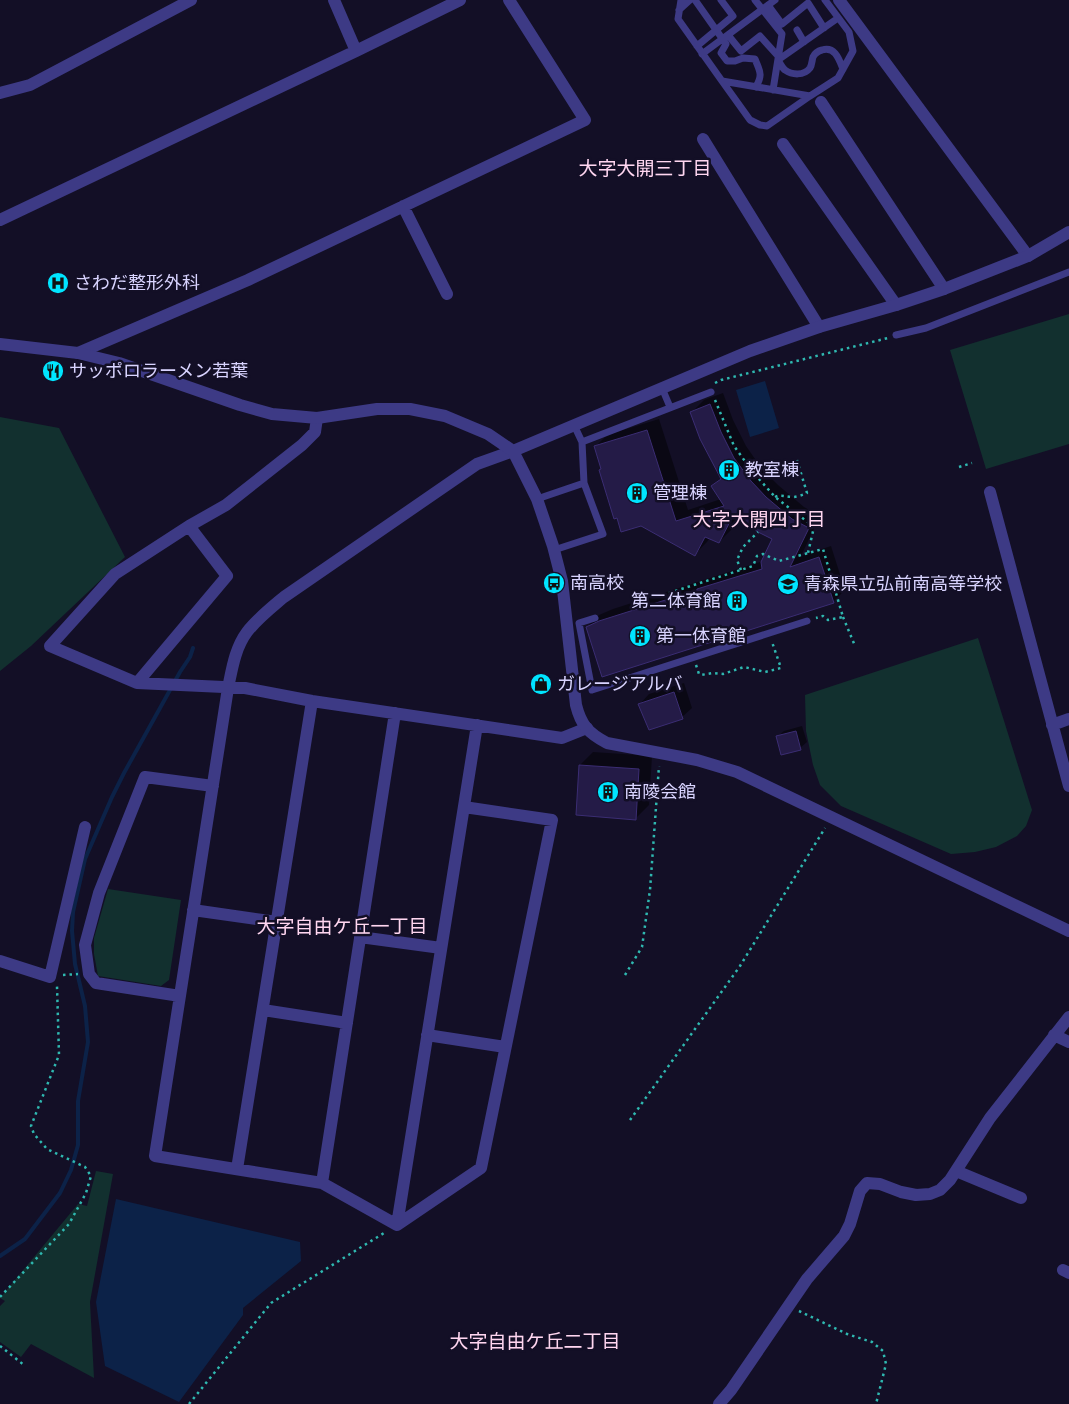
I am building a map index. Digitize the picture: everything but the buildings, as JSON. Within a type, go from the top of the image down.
[{"type":"street","points":[[0,93],[30,85],[191,0]]},
{"type":"street","points":[[334,0],[356,51]]},
{"type":"street","points":[[0,220],[460,0]]},
{"type":"street","points":[[78,353],[248,280],[585,120],[510,0]]},
{"type":"street","points":[[839,0],[1028,256]]},
{"type":"street","points":[[815,99],[944,290]]},
{"type":"street","points":[[703,139],[819,328]]},
{"type":"street","points":[[783,144],[896,305]]},
{"type":"street","points":[[403,206],[448,294]]},
{"type":"street","points":[[397,1225],[322,1183],[155,1156],[228,688],[238,648],[246,633],[284,597],[477,464],[514,451],[750,351],[944,290],[1028,256],[1069,232]]},
{"type":"street","points":[[0,344],[78,353],[118,363],[240,405],[272,414],[318,418],[377,410],[410,409],[445,416],[488,434],[514,451],[537,499],[562,581],[579,718],[595,737],[607,743],[697,760],[737,772],[1069,931]]},
{"type":"street","points":[[318,418],[315,432],[302,445],[226,505],[189,526],[115,574],[50,646],[137,683],[245,688],[312,701],[562,738],[587,728]]},
{"type":"street","points":[[990,492],[1069,786]]},
{"type":"street","points":[[137,683],[226,576],[189,526]]},
{"type":"street","points":[[237,1169],[312,701]]},
{"type":"street","points":[[322,1183],[395,713]]},
{"type":"street","points":[[1052,725],[1069,719]]},
{"type":"street","points":[[397,1225],[477,725]]},
{"type":"street","points":[[180,996],[96,983],[89,974],[85,945],[99,893],[144,777],[212,786]]},
{"type":"street","points":[[397,1225],[481,1168],[552,820],[464,807]]},
{"type":"street","points":[[0,961],[50,977],[85,827]]},
{"type":"street","points":[[193,910],[277,922]]},
{"type":"street","points":[[360,937],[441,948]]},
{"type":"street","points":[[263,1010],[347,1022]]},
{"type":"street","points":[[719,1404],[731,1390],[807,1279],[844,1236],[850,1224],[860,1191],[867,1183],[880,1184],[901,1192],[916,1195],[930,1194],[940,1190],[950,1180],[990,1118],[1069,1018]]},
{"type":"street","points":[[427,1035],[505,1047]]},
{"type":"street","points":[[1054,1035],[1069,1042]]},
{"type":"street","points":[[956,1171],[1021,1198]]},
{"type":"lane","points":[[681,0],[678,19],[696,46],[750,120],[767,126],[815,99],[838,78],[853,51],[849,32],[824,0]]},
{"type":"lane","points":[[679,10],[690,0]]},
{"type":"lane","points":[[695,0],[716,30],[741,51],[760,36],[778,58],[784,70],[796,74],[806,72],[811,67],[813,57],[818,51],[826,49],[832,50],[838,56],[843,69]]},
{"type":"lane","points":[[696,46],[734,16],[721,0]]},
{"type":"lane","points":[[755,0],[782,24],[808,3],[824,28]]},
{"type":"lane","points":[[702,54],[775,0]]},
{"type":"lane","points":[[765,7],[782,34],[773,90]]},
{"type":"lane","points":[[778,58],[838,18]]},
{"type":"lane","points":[[797,30],[804,42]]},
{"type":"lane","points":[[725,37],[726,44],[721,53],[727,61],[743,58],[755,59],[761,74],[756,87]]},
{"type":"lane","points":[[722,81],[815,99]]},
{"type":"lane","points":[[896,336],[926,328],[1069,272]]},
{"type":"lane","points":[[662,388],[670,408]]},
{"type":"lane","points":[[582,442],[712,392]]},
{"type":"lane","points":[[554,550],[603,534],[584,483],[582,442],[574,426]]},
{"type":"lane","points":[[537,499],[584,483]]},
{"type":"lane","points":[[595,618],[579,623],[592,690],[807,621]]},
{"type":"lane","points":[[570,657],[586,656]]},
{"type":"path","points":[[808,553],[814,527],[775,497],[752,471],[734,446],[712,392],[715,382],[896,336]]},
{"type":"path","points":[[775,497],[777,495],[794,497],[807,493],[797,460]]},
{"type":"path","points":[[959,467],[972,463]]},
{"type":"path","points":[[741,570],[737,560],[743,547],[758,532]]},
{"type":"path","points":[[670,593],[753,566],[757,556],[763,554],[779,561],[823,549],[843,617],[855,646]]},
{"type":"path","points":[[807,621],[823,616],[828,620],[843,617]]},
{"type":"path","points":[[699,674],[713,672],[723,674],[744,667],[765,672],[781,668],[770,633]]},
{"type":"path","points":[[625,975],[642,947],[650,890],[660,752]]},
{"type":"path","points":[[630,1120],[740,966],[831,817]]},
{"type":"path","points":[[0,1297],[69,1224],[86,1193],[91,1176],[85,1167],[48,1149],[34,1134],[31,1126],[59,1055],[58,986],[50,977]]},
{"type":"path","points":[[189,1404],[271,1303],[397,1225]]},
{"type":"path","points":[[788,1305],[847,1334],[872,1342],[883,1351],[886,1364],[876,1404]]},
{"type":"path","points":[[0,1346],[24,1365]]},
{"type":"green space","points":[[1069,314],[1069,444],[986,469],[950,350]]},
{"type":"green space","points":[[0,417],[59,428],[125,557],[31,646],[0,671]]},
{"type":"green space","points":[[978,638],[1032,810],[1026,826],[1017,836],[996,847],[975,852],[951,854],[841,806],[820,785],[813,765],[806,731],[805,695]]},
{"type":"green space","points":[[108,889],[181,900],[169,980],[161,986],[98,976],[94,954],[94,938]]},
{"type":"green space","points":[[96,1171],[113,1174],[90,1302],[94,1378],[31,1344],[21,1357],[0,1342],[0,1306],[5,1301],[0,1298],[78,1204],[87,1206]]},
{"type":"water","points":[[765,381],[779,428],[750,437],[736,390]]},
{"type":"water","points":[[116,1199],[300,1242],[301,1261],[243,1308],[243,1315],[179,1402],[105,1366],[96,1302]]},
{"type":"waterway","points":[[0,1256],[25,1239],[60,1193],[71,1170],[78,1145],[78,1101],[88,1042],[85,1006],[75,964],[72,931],[73,912],[85,859],[124,773],[190,657],[193,648]]},
{"type":"place","name":"さわだ整形外科","points":[[58,283]]},
{"type":"place","name":"サッポロラーメン若葉","points":[[53,371]]},
{"type":"place","name":"教室棟","points":[[729,470]]},
{"type":"place","name":"管理棟","points":[[637,493]]},
{"type":"place","name":"南高校","points":[[554,583]]},
{"type":"place","name":"青森県立弘前南高等学校","points":[[788,584]]},
{"type":"place","name":"第二体育館","points":[[737,601]]},
{"type":"place","name":"第一体育館","points":[[640,636]]},
{"type":"place","name":"ガレージアルバ","points":[[541,684]]},
{"type":"place","name":"南陵会館","points":[[608,792]]},
{"type":"district","name":"大字大開三丁目","points":[[645,168]]},
{"type":"district","name":"大字大開四丁目","points":[[759,519]]},
{"type":"district","name":"大字自由ケ丘一丁目","points":[[342,926]]},
{"type":"district","name":"大字自由ケ丘二丁目","points":[[535,1341]]}]
